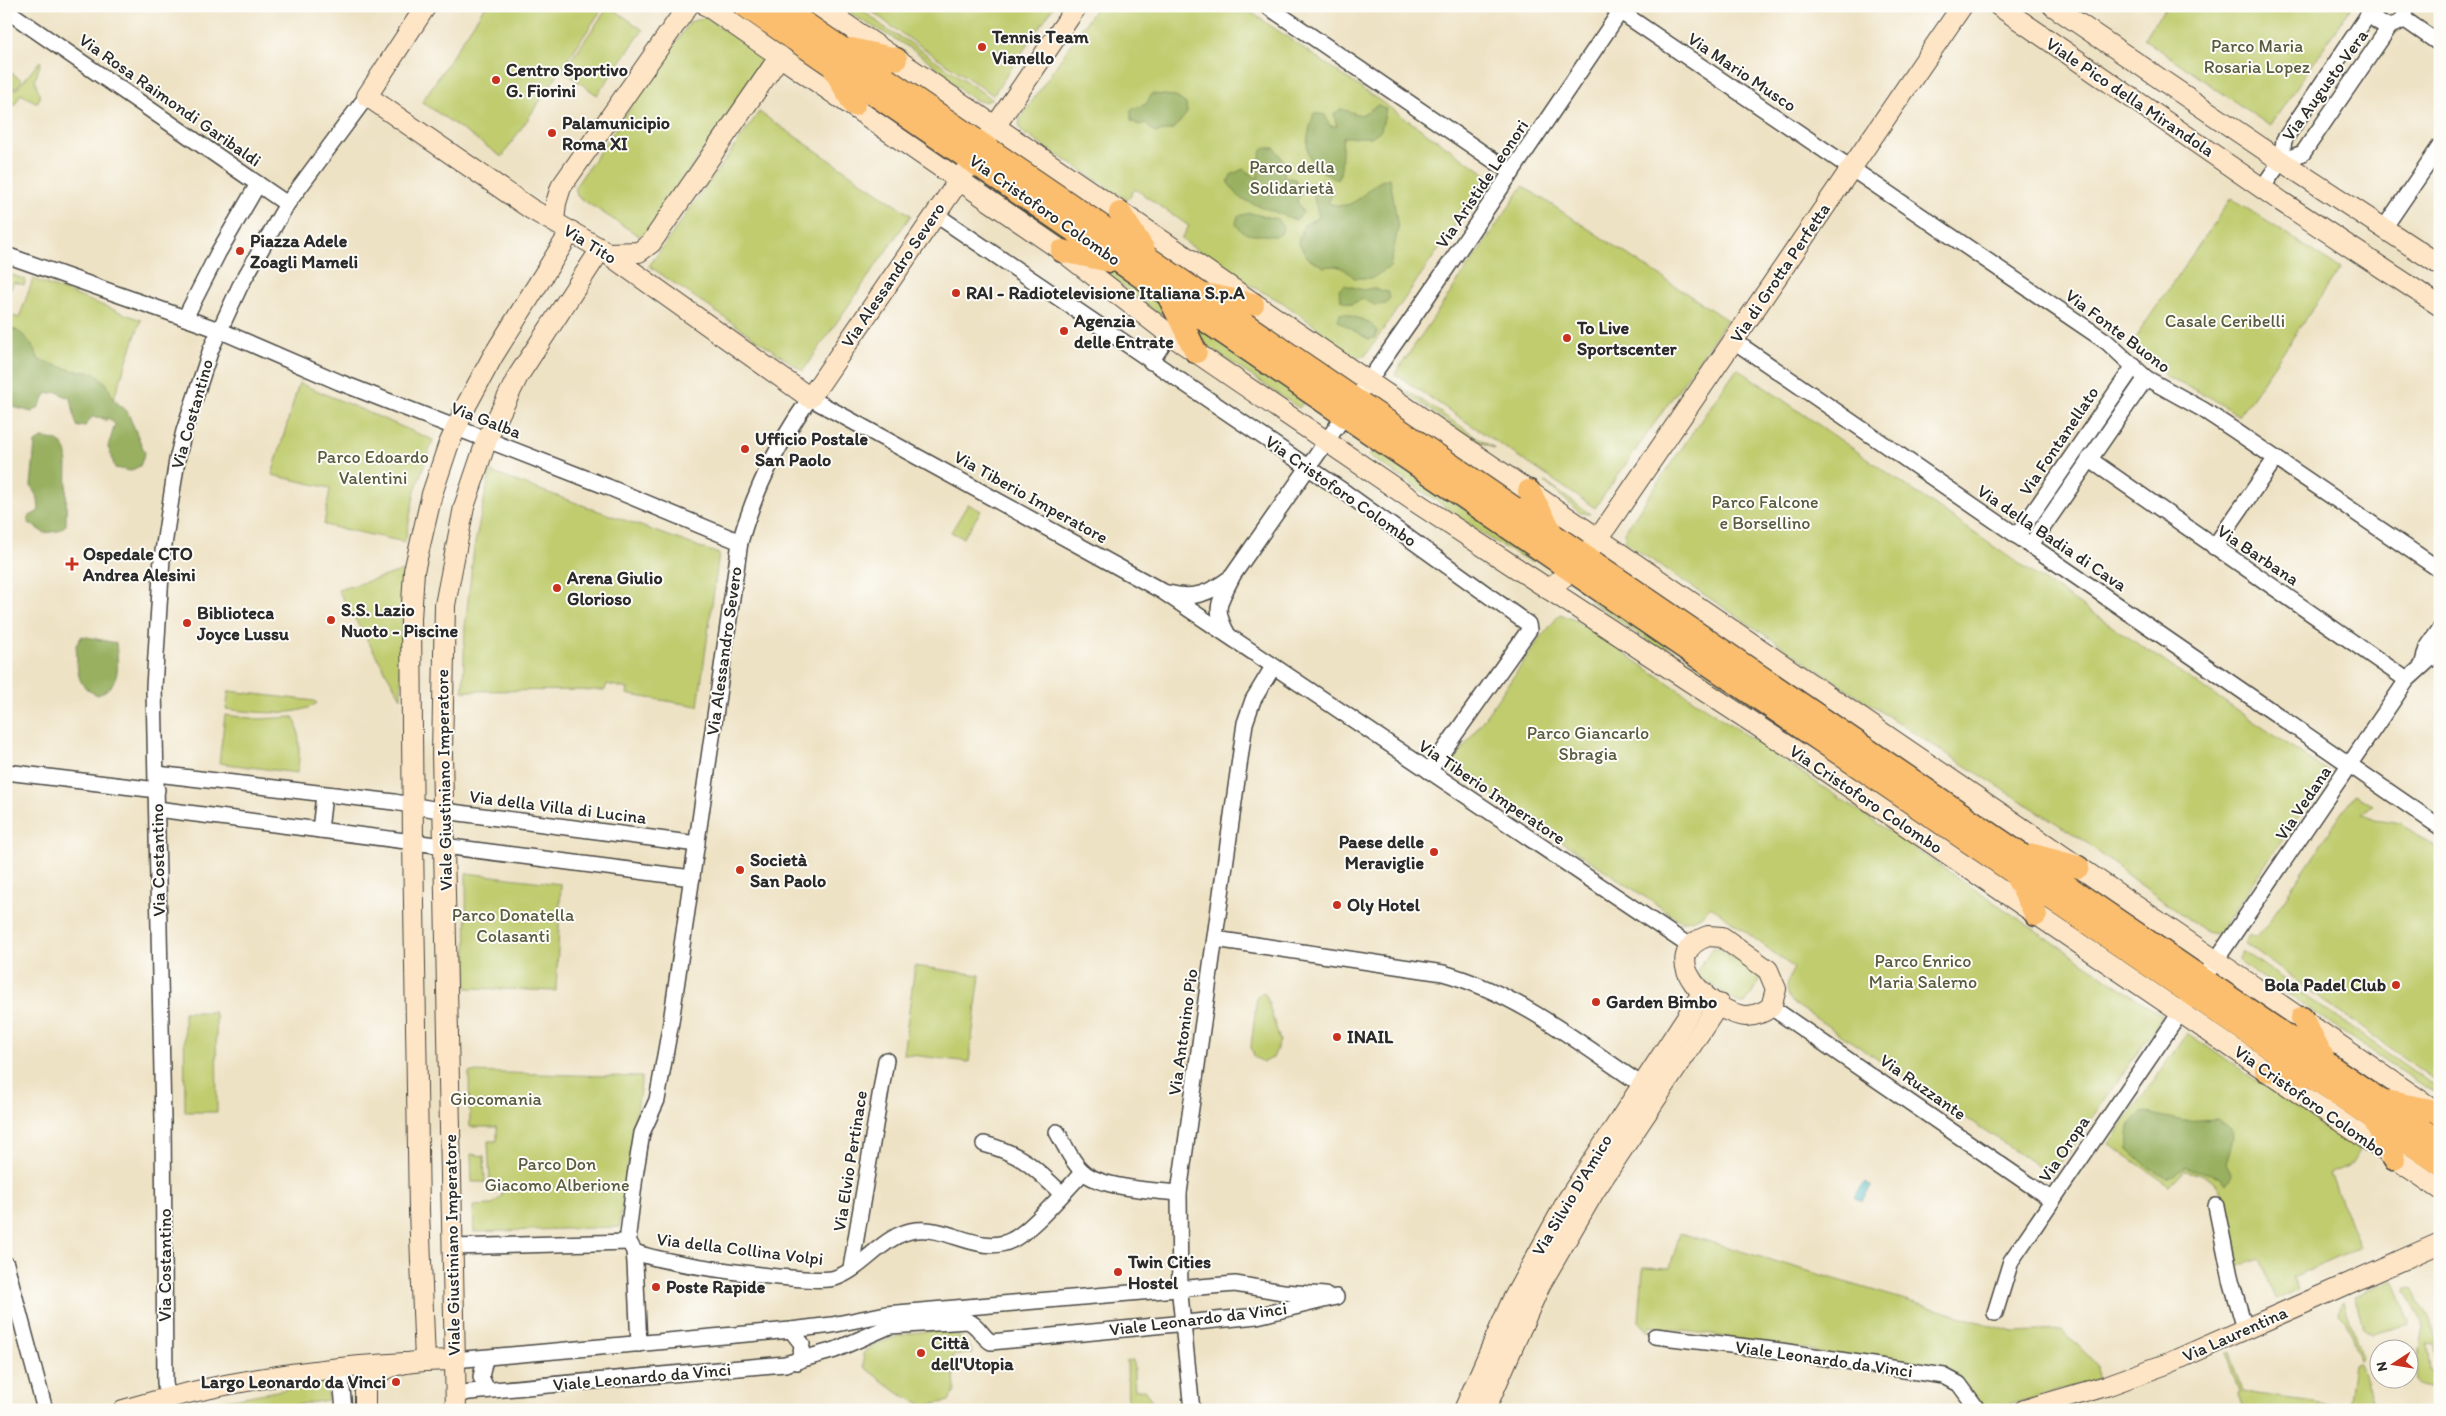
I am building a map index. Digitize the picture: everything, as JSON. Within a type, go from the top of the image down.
[{"type":"main road","name":"Via Cristoforo Colombo","points":[[745,6],[836,56],[984,144],[1356,398],[2016,850],[2199,987],[2378,1110],[2440,1164]]},
{"type":"main road","name":"Via Cristoforo Colombo","points":[[780,6],[836,56]]},
{"type":"main road","points":[[854,106],[836,56],[896,59]]},
{"type":"main road","name":"Via Cristoforo Colombo","points":[[984,144],[1123,264],[1168,296],[1356,398],[1585,555],[2016,874],[2199,987]]},
{"type":"main road","points":[[1120,213],[1150,259]]},
{"type":"main road","points":[[1062,252],[1123,264]]},
{"type":"main road","points":[[1200,293],[1254,304]]},
{"type":"main road","points":[[1168,296],[1196,352]]},
{"type":"main road","points":[[1529,491],[1553,534]]},
{"type":"main road","points":[[2016,850],[2078,867]]},
{"type":"main road","points":[[2016,874],[2036,914]]},
{"type":"main road","points":[[2266,1070],[2318,1069],[2302,1018]]},
{"type":"main road","name":"Via Cristoforo Colombo","points":[[2378,1110],[2440,1141]]},
{"type":"main road","points":[[2394,1159],[2378,1110],[2438,1112]]},
{"type":"street","points":[[219,330],[240,286],[287,204],[367,96],[426,6]]},
{"type":"street","name":"Viale Giustiniano Imperatore","points":[[425,1361],[419,1211],[412,842],[411,619],[414,571],[432,494],[456,429],[563,226],[556,203],[561,187],[688,6]]},
{"type":"street","name":"Via Cristoforo Colombo","points":[[707,6],[854,106],[1062,252],[1169,334],[1548,589],[1694,683],[2036,914],[2199,987],[2302,1018],[2438,1112]]},
{"type":"street","name":"Via Cristoforo Colombo","points":[[819,6],[896,59],[984,144],[1120,213],[1254,304],[1356,398],[1529,491],[1585,555],[2078,867],[2199,987],[2266,1070],[2440,1189]]},
{"type":"street","name":"Via Alessandro Severo","points":[[638,1344],[628,1222],[642,1132],[657,1100],[671,1022],[740,542],[755,496],[768,466],[810,398],[1077,6]]},
{"type":"street","points":[[1267,6],[1512,173]]},
{"type":"street","name":"Via di Grotta Perfetta","points":[[1585,555],[1734,341],[1962,6]]},
{"type":"street","name":"Viale Pico della Mirandola","points":[[1999,6],[2262,188],[2440,306]]},
{"type":"street","name":"Viale Pico della Mirandola","points":[[2053,6],[2440,265]]},
{"type":"street","name":"Via Aristide Leonori","points":[[1356,398],[1512,173],[1619,8]]},
{"type":"street","name":"Via Mario Musco","points":[[1619,8],[1851,168]]},
{"type":"street","points":[[2369,8],[2379,23],[2390,26],[2397,24],[2405,12],[2440,44]]},
{"type":"street","name":"Via Augusto Vera","points":[[2369,8],[2284,140],[2281,160],[2303,154],[2390,26]]},
{"type":"street","name":"Via Rosa Raimondi Garibaldi","points":[[6,10],[287,204]]},
{"type":"street","points":[[604,251],[639,252],[651,243],[780,56]]},
{"type":"street","name":"Via Tito","points":[[367,96],[531,209],[604,251],[810,398]]},
{"type":"street","points":[[2384,228],[2440,146]]},
{"type":"street","points":[[2262,188],[2281,160]]},
{"type":"street","name":"Via Fonte Buono","points":[[1851,168],[2107,342],[2146,378],[2226,425],[2440,570]]},
{"type":"street","points":[[185,318],[218,253],[258,184]]},
{"type":"street","name":"Via Cristoforo Colombo","points":[[935,214],[1308,468],[1528,624],[1529,630],[1429,771]]},
{"type":"street","name":"Viale Giustiniano Imperatore","points":[[455,1403],[442,697],[445,605],[464,507],[487,439],[518,376],[604,251]]},
{"type":"street","name":"Via Galba","points":[[6,255],[219,330],[339,382],[456,429],[487,439],[740,542]]},
{"type":"street","name":"Via Costantino","points":[[167,1404],[164,1121],[154,687],[162,558],[179,448],[201,378],[219,330]]},
{"type":"street","points":[[1151,362],[1169,334]]},
{"type":"street","name":"Via della Badia di Cava","points":[[1734,341],[2440,827]]},
{"type":"street","name":"Via Fontanellato","points":[[2017,536],[2134,366]]},
{"type":"street","name":"Via Fontanellato","points":[[2030,546],[2146,378]]},
{"type":"street","name":"Via Fontanellato","points":[[2119,386],[2133,397]]},
{"type":"street","name":"Via Tiberio Imperatore","points":[[810,398],[1162,591],[1691,947]]},
{"type":"street","name":"Via Cristoforo Colombo","points":[[1326,440],[1356,398]]},
{"type":"street","points":[[1229,636],[1218,614],[1219,604],[1233,575],[1326,440]]},
{"type":"street","name":"Via Barbana","points":[[2089,459],[2407,680]]},
{"type":"street","points":[[2214,547],[2271,465]]},
{"type":"street","name":"Via Fontanellato","points":[[2030,517],[2044,526]]},
{"type":"street","points":[[1548,589],[1585,555]]},
{"type":"street","points":[[1162,591],[1177,595],[1199,596],[1217,588],[1233,575]]},
{"type":"street","points":[[2422,668],[2427,648],[2440,629]]},
{"type":"street","name":"Via Vedana","points":[[2199,987],[2407,680],[2440,650]]},
{"type":"street","name":"Via Antonino Pio","points":[[1192,1410],[1180,1288],[1179,1193],[1245,723],[1253,700],[1273,667]]},
{"type":"street","points":[[6,772],[157,790]]},
{"type":"street","name":"Via della Villa di Lucina","points":[[157,774],[697,844]]},
{"type":"street","points":[[320,830],[324,795]]},
{"type":"street","points":[[157,809],[692,878]]},
{"type":"street","points":[[1718,936],[1768,970],[1776,989],[1771,1007],[1762,1013],[1746,1016],[1719,1004],[1702,992],[1694,984],[1686,969],[1686,958],[1691,947],[1702,938],[1718,936]]},
{"type":"street","points":[[1215,939],[1443,973],[1465,980],[1515,1001],[1539,1015],[1658,1096]]},
{"type":"street","name":"Via Oropa","points":[[1995,1313],[2010,1261],[2199,987]]},
{"type":"street","name":"Via Silvio D'Amico","points":[[1464,1410],[1501,1323],[1524,1276],[1568,1199],[1702,992]]},
{"type":"street","name":"Via Silvio D'Amico","points":[[1486,1410],[1540,1285],[1594,1192],[1719,1004]]},
{"type":"street","name":"Via Ruzzante","points":[[1771,1007],[2052,1200]]},
{"type":"street","name":"Via Elvio Pertinace","points":[[851,1268],[886,1060]]},
{"type":"street","points":[[1057,1132],[1083,1172],[1100,1180],[1119,1185],[1179,1193]]},
{"type":"street","points":[[984,1144],[1006,1150],[1041,1172],[1057,1199]]},
{"type":"street","name":"Via della Collina Volpi","points":[[631,1246],[653,1259],[813,1280],[836,1278],[895,1237],[913,1230],[932,1230],[988,1244],[1007,1242],[1018,1237],[1083,1172]]},
{"type":"street","points":[[2216,1206],[2230,1280],[2246,1329]]},
{"type":"street","name":"Via Laurentina","points":[[2031,1409],[2126,1379],[2439,1245]]},
{"type":"street","points":[[452,1247],[631,1246]]},
{"type":"street","points":[[6,1264],[45,1410]]},
{"type":"street","name":"Viale Leonardo da Vinci","points":[[454,1360],[485,1359],[791,1330],[886,1314],[1180,1288],[1241,1284],[1282,1292],[1321,1294],[1336,1298],[1257,1316],[991,1342],[984,1338],[975,1325],[967,1321],[890,1326],[797,1362],[487,1390],[455,1403]]},
{"type":"street","points":[[816,1327],[811,1343],[814,1350],[821,1354]]},
{"type":"street","points":[[791,1330],[802,1344],[802,1350],[797,1362]]},
{"type":"street","name":"Viale Leonardo da Vinci","points":[[1655,1336],[1782,1351],[1944,1376],[1959,1384],[1978,1410]]},
{"type":"street","points":[[485,1359],[481,1377],[487,1390]]},
{"type":"street","points":[[123,1410],[167,1404],[279,1375],[340,1367],[454,1360]]},
{"type":"street","points":[[365,1410],[364,1389],[368,1381],[379,1373],[405,1363]]},
{"type":"street","points":[[340,1367],[344,1410]]},
{"type":"green space","name":"Centro Sportivo G. Fiorini","points":[[485,6],[604,6],[502,157],[422,102]]},
{"type":"green space","points":[[609,6],[643,30],[597,95],[563,71]]},
{"type":"green space","points":[[839,6],[858,6],[890,32],[909,42],[992,99],[985,102],[977,101],[970,97],[926,59]]},
{"type":"green space","name":"Tennis Team Vianello","points":[[865,6],[1054,6],[993,95],[895,29]]},
{"type":"green space","name":"Parco della Solidarietà","points":[[1097,6],[1242,6],[1489,176],[1365,356],[1357,358],[1350,356],[1314,325],[1282,302],[1242,281],[1181,239],[1189,226],[1135,189],[1127,200],[1022,132],[1019,127],[1020,119]]},
{"type":"green space","name":"Parco Maria Rosaria Lopez","points":[[2166,6],[2352,6],[2270,126],[2144,39]]},
{"type":"green space","points":[[705,17],[759,54],[763,64],[647,233],[639,236],[577,196],[575,187],[690,22]]},
{"type":"green space","points":[[40,61],[35,80],[40,97],[37,103],[21,94],[12,109],[6,105],[6,85],[16,90]]},
{"type":"green space","points":[[6,69],[22,80],[16,88],[6,83]]},
{"type":"green space","points":[[1152,94],[1175,96],[1186,104],[1187,113],[1174,129],[1155,133],[1146,123],[1139,125],[1131,121],[1131,110],[1146,104]]},
{"type":"green space","points":[[1378,105],[1386,109],[1381,130],[1371,137],[1343,137],[1340,176],[1338,180],[1326,174],[1312,161],[1308,154],[1307,146],[1314,113],[1325,115],[1330,126],[1337,126],[1334,114],[1341,109],[1361,115]]},
{"type":"green space","points":[[759,112],[911,215],[803,371],[649,266]]},
{"type":"green space","points":[[1263,148],[1275,148],[1285,164],[1284,177],[1295,179],[1301,194],[1297,201],[1303,213],[1296,220],[1241,199],[1228,183],[1231,175],[1243,169],[1258,179],[1258,164]]},
{"type":"green space","points":[[1390,178],[1398,228],[1390,267],[1372,278],[1354,278],[1341,268],[1334,266],[1324,267],[1308,258],[1298,242],[1304,225],[1319,217],[1312,191],[1313,183],[1326,182],[1333,193],[1328,203],[1348,205],[1355,202],[1373,186]]},
{"type":"green space","name":"To Live Sportscenter","points":[[1523,186],[1727,320],[1595,508],[1395,374]]},
{"type":"green space","points":[[1002,192],[1067,236],[1063,242],[999,197]]},
{"type":"green space","name":"Casale Ceribelli","points":[[2231,198],[2340,269],[2239,416],[2208,396],[2166,377],[2133,341]]},
{"type":"green space","points":[[1250,213],[1277,219],[1283,227],[1281,234],[1272,236],[1245,233],[1236,224],[1238,216]]},
{"type":"green space","points":[[1088,260],[1111,266],[1167,306],[1160,315]]},
{"type":"green space","points":[[6,273],[26,280],[24,285],[14,282],[11,288],[6,286]]},
{"type":"green space","points":[[33,279],[141,320],[106,421],[6,356],[6,313],[19,318]]},
{"type":"green space","points":[[1344,285],[1364,290],[1372,288],[1388,292],[1390,298],[1386,304],[1375,305],[1363,299],[1351,304],[1341,300],[1339,290]]},
{"type":"green space","points":[[1345,313],[1370,324],[1377,331],[1375,338],[1368,339],[1338,321],[1340,314]]},
{"type":"green space","points":[[1185,317],[1305,400],[1299,408],[1201,342]]},
{"type":"green space","points":[[6,327],[13,329],[27,339],[39,360],[71,370],[95,373],[107,384],[113,399],[127,411],[145,453],[140,466],[130,471],[115,468],[108,447],[115,424],[108,418],[92,417],[85,426],[78,427],[71,399],[57,392],[46,394],[38,408],[32,412],[6,405]]},
{"type":"green space","name":"Parco Falcone e Borsellino","points":[[1737,368],[2016,562],[2329,772],[2221,930],[2215,934],[2206,932],[2083,840],[1906,728],[1626,543],[1624,532]]},
{"type":"green space","points":[[1394,382],[1495,449],[1465,434],[1395,386]]},
{"type":"green space","name":"Parco Edoardo Valentini","points":[[299,383],[433,440],[415,491],[405,542],[324,525],[330,488],[272,475]]},
{"type":"green space","points":[[42,438],[61,443],[67,454],[66,525],[58,531],[44,533],[29,523],[28,517],[39,511],[38,499],[31,486],[35,443]]},
{"type":"green space","points":[[1375,447],[1535,557],[1531,562],[1495,542],[1369,456]]},
{"type":"green space","name":"Arena Giulio Glorioso","points":[[490,472],[719,554],[698,706],[630,695],[627,694],[628,689],[607,684],[605,690],[463,691],[465,627],[474,548]]},
{"type":"green space","points":[[1545,482],[1590,514],[1580,513]]},
{"type":"green space","points":[[968,504],[981,511],[963,538],[951,532]]},
{"type":"green space","points":[[1621,562],[2052,856],[2034,852],[1617,567]]},
{"type":"green space","points":[[402,571],[401,698],[338,590]]},
{"type":"green space","points":[[1593,596],[2014,883],[2021,896],[1590,601]]},
{"type":"green space","points":[[1560,614],[1575,620],[2163,1016],[2052,1175],[1793,1003],[1788,994],[1787,985],[1794,968],[1711,906],[1698,917],[1681,921],[1450,767],[1539,640]]},
{"type":"green space","points":[[82,636],[116,643],[118,667],[115,680],[106,691],[98,695],[85,687],[79,675],[76,645]]},
{"type":"green space","points":[[229,691],[315,701],[317,703],[309,708],[298,711],[273,713],[226,709]]},
{"type":"green space","points":[[225,715],[259,719],[293,717],[296,721],[299,736],[297,773],[219,763]]},
{"type":"green space","name":"Bola Padel Club","points":[[2355,794],[2373,805],[2362,813],[2375,819],[2401,823],[2440,850],[2440,1084],[2244,943],[2249,935],[2255,938],[2266,926]]},
{"type":"green space","name":"Parco Donatella Colasanti","points":[[466,873],[561,884],[556,991],[467,988]]},
{"type":"green space","points":[[1717,947],[1760,976],[1760,981],[1745,1004],[1740,1004],[1698,976],[1697,971],[1712,948]]},
{"type":"green space","points":[[2242,950],[2440,1090],[2440,1097],[2241,963],[2239,958]]},
{"type":"green space","points":[[915,966],[980,975],[969,1062],[903,1054]]},
{"type":"green space","points":[[1263,992],[1266,995],[1280,1041],[1273,1058],[1263,1062],[1254,1057],[1251,1047],[1257,996]]},
{"type":"green space","points":[[184,1012],[214,1012],[216,1018],[217,1112],[185,1112]]},
{"type":"green space","points":[[2187,1033],[2302,1112],[2361,1149],[2351,1165],[2330,1174],[2359,1247],[2293,1277],[2298,1289],[2275,1300],[2261,1258],[2238,1265],[2227,1209],[2224,1198],[2216,1183],[2201,1174],[2185,1170],[2170,1186],[2109,1144]]},
{"type":"green space","name":"Parco Don Giacomo Alberione","points":[[469,1072],[642,1077],[619,1227],[474,1232],[473,1206],[492,1205],[502,1196],[502,1188],[499,1188],[498,1182],[490,1183],[488,1141],[497,1141],[497,1127],[470,1127]]},
{"type":"green space","points":[[2143,1112],[2183,1121],[2217,1119],[2232,1129],[2233,1139],[2226,1163],[2232,1175],[2226,1184],[2221,1177],[2186,1167],[2168,1178],[2148,1167],[2128,1149],[2131,1124]]},
{"type":"green space","points":[[471,1154],[484,1156],[485,1182],[472,1182]]},
{"type":"green space","points":[[1680,1233],[2013,1332],[2063,1330],[2097,1365],[2098,1379],[1992,1410],[1984,1410],[1966,1385],[1793,1347],[1650,1326],[1648,1332],[1639,1322],[1643,1267],[1670,1268]]},
{"type":"green space","points":[[2393,1280],[2410,1324],[2372,1334],[2363,1328],[2355,1296]]},
{"type":"green space","points":[[2406,1288],[2414,1288],[2433,1331],[2440,1368],[2440,1383],[2434,1386],[2423,1387],[2418,1385],[2418,1362],[2423,1331],[2422,1323],[2405,1291]],"holes":[[[2427,1344],[2434,1345],[2437,1372],[2430,1371]]]},
{"type":"green space","points":[[2344,1301],[2362,1359],[2359,1360],[2346,1320],[2339,1313],[2341,1303]]},
{"type":"green space","points":[[931,1331],[956,1335],[966,1342],[973,1353],[953,1356],[955,1391],[949,1401],[925,1406],[898,1393],[864,1367],[863,1353],[879,1344],[903,1335]]},
{"type":"green space","points":[[2229,1351],[2242,1392],[2348,1407],[2354,1364],[2360,1363],[2375,1410],[2244,1410],[2237,1394],[2239,1393],[2226,1352]]},
{"type":"green space","points":[[1133,1360],[1135,1390],[1144,1390],[1154,1403],[1163,1406],[1175,1403],[1176,1410],[1128,1409],[1127,1361]]},
{"type":"green space","points":[[327,1382],[328,1400],[264,1410],[189,1410],[188,1407]]},
{"type":"water","points":[[1865,1182],[1872,1186],[1862,1202],[1854,1197]]},
{"type":"place","name":"Tennis Team Vianello","points":[[982,47]]},
{"type":"place","name":"Centro Sportivo G. Fiorini","points":[[496,80]]},
{"type":"place","name":"Palamunicipio Roma XI","points":[[552,133]]},
{"type":"place","name":"Piazza Adele Zoagli Mameli","points":[[240,251]]},
{"type":"place","name":"RAI - Radiotelevisione Italiana S.p.A","points":[[956,293]]},
{"type":"place","name":"Agenzia delle Entrate","points":[[1064,331]]},
{"type":"place","name":"To Live Sportscenter","points":[[1567,338]]},
{"type":"place","name":"Ufficio Postale San Paolo","points":[[745,449]]},
{"type":"place","name":"Ospedale CTO Andrea Alesini","points":[[72,564]]},
{"type":"place","name":"Arena Giulio Glorioso","points":[[557,588]]},
{"type":"place","name":"S.S. Lazio Nuoto - Piscine","points":[[331,620]]},
{"type":"place","name":"Biblioteca Joyce Lussu","points":[[187,623]]},
{"type":"place","name":"Paese delle Meraviglie","points":[[1434,852]]},
{"type":"place","name":"Società San Paolo","points":[[740,870]]},
{"type":"place","name":"Oly Hotel","points":[[1337,905]]},
{"type":"place","name":"Bola Padel Club","points":[[2396,985]]},
{"type":"place","name":"Garden Bimbo","points":[[1596,1002]]},
{"type":"place","name":"INAIL","points":[[1337,1037]]},
{"type":"place","name":"Twin Cities Hostel","points":[[1118,1272]]},
{"type":"place","name":"Poste Rapide","points":[[656,1287]]},
{"type":"place","name":"Città dell'Utopia","points":[[921,1353]]},
{"type":"place","name":"Largo Leonardo da Vinci","points":[[396,1382]]},
{"type":"park label","name":"Parco Giancarlo Sbragia","points":[[1588,743]]},
{"type":"park label","name":"Parco Enrico Maria Salerno","points":[[1923,971]]},
{"type":"park label","name":"Giocomania","points":[[496,1099]]}]
